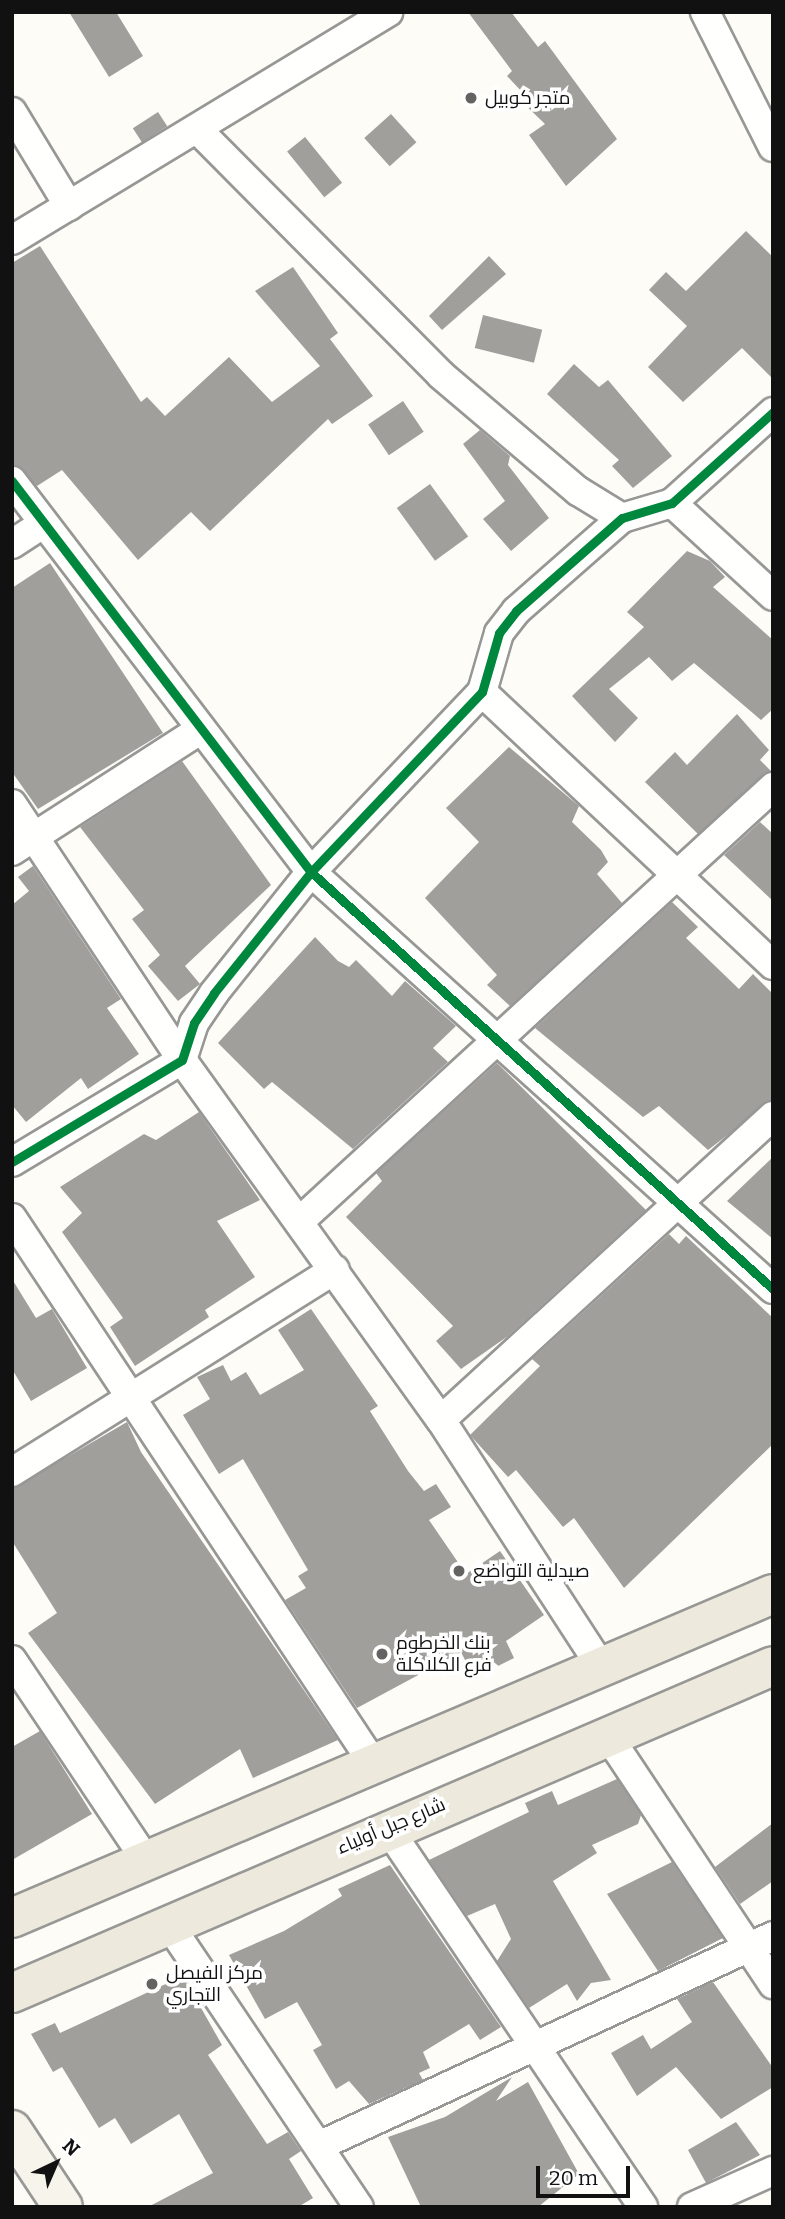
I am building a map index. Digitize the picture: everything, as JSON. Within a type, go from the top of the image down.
[{"type":"main road","points":[[12,1918],[372,1760],[773,1594]]},
{"type":"main road","name":"شارع جبل أولياء","points":[[12,1993],[387,1827],[773,1666]]},
{"type":"street","points":[[12,240],[198,130],[388,12]]},
{"type":"street","points":[[705,12],[773,147]]},
{"type":"street","points":[[12,112],[69,206]]},
{"type":"street","points":[[198,130],[441,375],[561,477],[622,518]]},
{"type":"street","points":[[12,1162],[182,1060],[194,1023],[214,993],[311,872],[482,692],[499,633],[622,518],[672,503],[773,412]]},
{"type":"street","points":[[12,481],[311,872],[494,1043],[680,1204],[773,1289]]},
{"type":"street","points":[[672,503],[773,596]]},
{"type":"street","points":[[12,544],[43,524]]},
{"type":"street","points":[[482,692],[674,878],[773,965]]},
{"type":"street","points":[[23,845],[201,729]]},
{"type":"street","points":[[301,1220],[773,787]]},
{"type":"street","points":[[12,804],[23,845],[301,1220],[441,1420],[600,1665]]},
{"type":"street","points":[[441,1420],[773,1116]]},
{"type":"street","points":[[12,1218],[130,1402],[372,1760]]},
{"type":"street","points":[[12,1472],[130,1402],[335,1269]]},
{"type":"street","points":[[12,1660],[146,1860]]},
{"type":"street","points":[[608,1736],[773,1984]]},
{"type":"street","points":[[387,1827],[531,2046],[643,2207]]},
{"type":"street","points":[[168,1923],[321,2146],[359,2207]]},
{"type":"street","points":[[321,2146],[531,2046],[773,1936]]},
{"type":"street","points":[[12,2130],[62,2207]]},
{"type":"street","points":[[692,2207],[773,2171]]},
{"type":"building","points":[[69,12],[116,12],[143,56],[109,77]]},
{"type":"building","points":[[468,12],[511,12],[538,47],[545,41],[617,139],[566,186],[529,135],[545,124],[518,98],[523,93],[507,76],[512,71]]},
{"type":"building","points":[[158,112],[167,126],[142,143],[133,128]]},
{"type":"building","points":[[391,114],[416,142],[390,166],[364,138]]},
{"type":"building","points":[[305,137],[342,183],[324,197],[287,151]]},
{"type":"building","points":[[746,231],[773,257],[773,379],[742,348],[683,402],[648,367],[687,326],[649,290],[666,272],[686,291]]},
{"type":"building","points":[[40,246],[141,402],[147,397],[165,416],[229,357],[272,402],[320,366],[255,291],[293,267],[338,333],[330,339],[373,396],[332,424],[328,419],[210,531],[191,512],[138,560],[62,470],[37,486],[12,465],[12,263]]},
{"type":"building","points":[[489,256],[506,274],[442,330],[429,316]]},
{"type":"building","points":[[483,315],[542,330],[534,363],[475,348]]},
{"type":"building","points":[[574,364],[599,387],[608,380],[672,456],[633,488],[612,466],[619,460],[547,394]]},
{"type":"building","points":[[403,401],[424,432],[389,455],[368,424]]},
{"type":"building","points":[[480,430],[510,456],[508,465],[549,518],[511,551],[483,519],[505,501],[463,444]]},
{"type":"building","points":[[430,484],[468,537],[435,561],[397,508]]},
{"type":"building","points":[[687,551],[710,561],[725,577],[713,587],[773,640],[773,709],[761,720],[694,663],[672,681],[649,657],[609,689],[638,718],[615,742],[572,696],[644,627],[627,612]]},
{"type":"building","points":[[50,563],[163,733],[38,809],[12,772],[12,588]]},
{"type":"building","points":[[737,714],[769,750],[760,760],[771,771],[698,834],[645,782],[675,752],[687,765]]},
{"type":"building","points":[[509,747],[579,806],[572,822],[601,850],[608,862],[597,874],[622,903],[510,1006],[487,985],[497,975],[425,898],[479,842],[446,808]]},
{"type":"building","points":[[182,761],[271,885],[185,966],[200,984],[178,1001],[148,966],[160,955],[132,919],[144,910],[80,827]]},
{"type":"building","points":[[760,822],[773,834],[773,901],[724,855]]},
{"type":"building","points":[[33,866],[121,999],[107,1008],[139,1054],[88,1089],[81,1078],[26,1122],[12,1105],[12,905],[29,891],[18,877]]},
{"type":"building","points":[[672,902],[698,927],[686,938],[739,989],[753,974],[773,994],[773,1100],[708,1150],[659,1106],[643,1117],[535,1028]]},
{"type":"building","points":[[315,937],[338,961],[349,967],[356,960],[392,996],[405,981],[456,1026],[433,1048],[448,1062],[353,1149],[272,1082],[264,1089],[218,1043]]},
{"type":"building","points":[[497,1063],[646,1210],[508,1336],[461,1369],[436,1341],[453,1326],[346,1217],[382,1181],[376,1173]]},
{"type":"building","points":[[199,1112],[260,1200],[217,1221],[255,1277],[205,1310],[209,1317],[135,1366],[110,1327],[123,1318],[62,1232],[82,1213],[60,1187],[144,1134],[156,1140]]},
{"type":"building","points":[[773,1157],[773,1239],[727,1201]]},
{"type":"building","points":[[669,1234],[679,1244],[686,1236],[773,1318],[773,1444],[624,1588],[574,1518],[563,1527],[516,1470],[508,1477],[470,1435],[540,1366],[532,1359]]},
{"type":"building","points":[[12,1279],[36,1318],[52,1309],[87,1368],[31,1401],[12,1369]]},
{"type":"building","points":[[311,1309],[378,1406],[370,1411],[408,1471],[424,1491],[436,1484],[451,1507],[429,1520],[466,1574],[500,1551],[544,1615],[506,1641],[514,1658],[474,1678],[461,1652],[357,1708],[285,1600],[306,1588],[298,1576],[308,1570],[243,1459],[219,1474],[183,1415],[210,1399],[197,1377],[223,1365],[231,1381],[246,1372],[260,1395],[304,1370],[278,1330]]},
{"type":"building","points":[[127,1422],[141,1452],[338,1740],[253,1778],[240,1749],[155,1804],[28,1633],[57,1613],[12,1541],[12,1489]]},
{"type":"building","points":[[40,1731],[92,1814],[12,1860],[12,1747]]},
{"type":"building","points":[[617,1779],[641,1815],[638,1824],[592,1845],[597,1853],[553,1881],[611,1980],[591,1983],[577,2001],[567,1984],[529,2008],[497,1961],[511,1939],[495,1904],[467,1916],[429,1860],[529,1812],[525,1803],[552,1791],[558,1805]]},
{"type":"building","points":[[773,1823],[773,1881],[740,1904],[715,1867]]},
{"type":"building","points":[[672,1862],[723,1938],[658,1971],[607,1894]]},
{"type":"building","points":[[390,1865],[501,2027],[480,2040],[469,2024],[423,2052],[430,2068],[419,2073],[423,2080],[369,2104],[349,2081],[336,2089],[313,2050],[322,2045],[297,2002],[265,2019],[229,1955],[284,1931],[342,1896],[338,1889]]},
{"type":"building","points":[[183,1976],[222,2045],[208,2055],[267,2144],[288,2132],[301,2151],[289,2159],[313,2198],[298,2207],[148,2207],[213,2173],[179,2114],[131,2144],[115,2118],[99,2128],[62,2067],[53,2072],[31,2034],[55,2023],[60,2033]]},
{"type":"building","points":[[713,1982],[773,2068],[773,2087],[721,2119],[676,2067],[637,2096],[611,2053],[643,2035],[651,2049],[692,2022],[677,1999]]},
{"type":"building","points":[[512,2077],[496,2101],[528,2082],[579,2174],[538,2207],[421,2207],[388,2137],[445,2117]]},
{"type":"building","points":[[736,2122],[760,2155],[706,2183],[688,2150]]},
{"type":"cycle path","points":[[12,1162],[182,1060],[194,1023],[214,993],[311,872],[482,692],[499,633],[516,611],[622,518],[672,503],[773,412]]},
{"type":"cycle path","points":[[12,481],[311,872],[773,1289]]},
{"type":"place","name":"متجر كوبيل","points":[[471,98]]},
{"type":"place","name":"صيدلية التواضع","points":[[459,1571]]},
{"type":"place","name":"بنك الخرطوم فرع الكلاكلة","points":[[382,1654]]},
{"type":"place","name":"مركز الفيصل التجاري","points":[[152,1984]]}]
